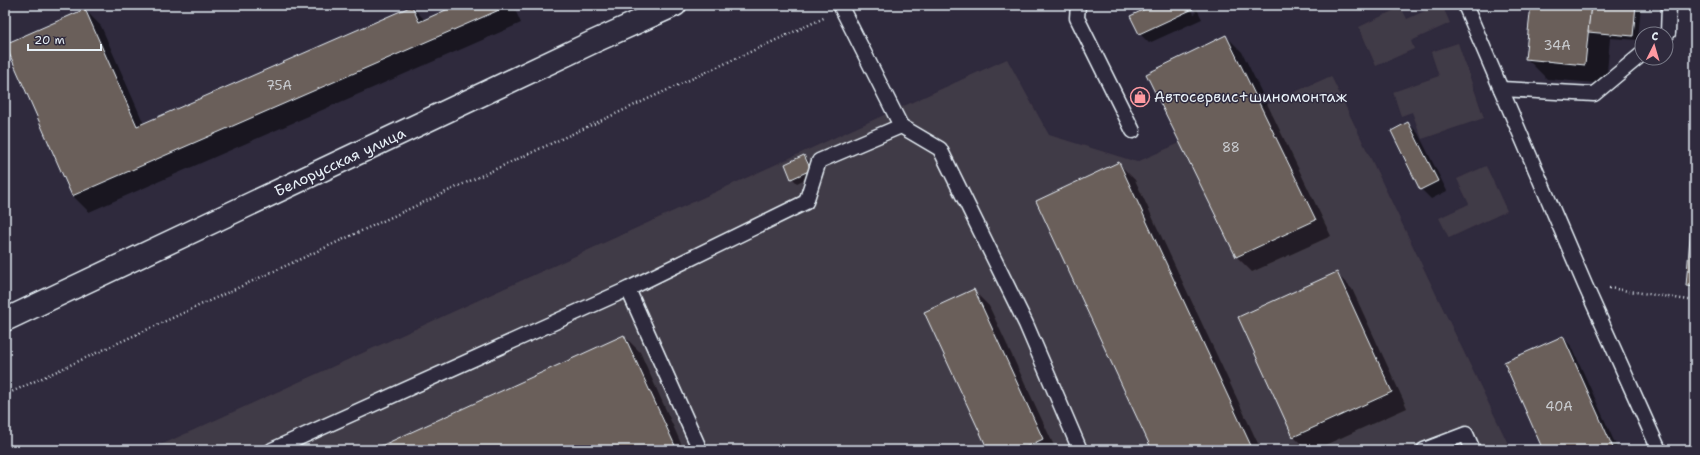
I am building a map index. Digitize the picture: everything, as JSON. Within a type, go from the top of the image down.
[{"type":"main road","name":"Белорусская улица","points":[[5,320],[586,45],[675,5]]},
{"type":"lane","points":[[1078,5],[1077,18],[1133,131]]},
{"type":"lane","points":[[1465,5],[1584,285],[1658,450]]},
{"type":"lane","points":[[1668,26],[1669,5]]},
{"type":"lane","points":[[842,7],[901,126],[940,149],[1026,324],[1080,450]]},
{"type":"lane","points":[[1501,89],[1594,94],[1634,61]]},
{"type":"lane","points":[[272,450],[628,289],[806,202],[819,161],[901,126]]},
{"type":"lane","points":[[628,289],[700,450]]},
{"type":"lane","points":[[1424,450],[1466,434],[1473,450]]},
{"type":"path","points":[[5,395],[842,7]]},
{"type":"path","points":[[1584,285],[1695,301]]},
{"type":"shaded area","points":[[1438,5],[1442,5],[1450,23],[1411,41],[1414,49],[1376,66],[1359,27],[1401,7],[1407,19]]},
{"type":"shaded area","points":[[1458,43],[1484,118],[1422,139],[1412,112],[1401,116],[1393,92],[1439,76],[1431,52]]},
{"type":"shaded area","points":[[1007,59],[1049,135],[1137,162],[1331,76],[1511,450],[150,450]]},
{"type":"shaded area","points":[[1486,166],[1507,211],[1449,238],[1439,218],[1469,204],[1457,179]]},
{"type":"building","points":[[457,5],[505,5],[506,7],[72,196],[5,44],[85,9],[137,126],[412,6],[419,22]]},
{"type":"building","points":[[1154,5],[1191,5],[1193,9],[1139,34],[1130,16]]},
{"type":"building","points":[[1531,5],[1591,5],[1585,65],[1525,59]]},
{"type":"building","points":[[1591,5],[1636,5],[1633,36],[1588,32]]},
{"type":"building","points":[[1226,35],[1316,220],[1236,257],[1146,74]]},
{"type":"building","points":[[1408,122],[1438,181],[1420,190],[1391,131]]},
{"type":"building","points":[[804,155],[811,170],[791,179],[785,164]]},
{"type":"building","points":[[1119,162],[1253,450],[1152,450],[1036,201]]},
{"type":"building","points":[[1695,176],[1695,287],[1686,286]]},
{"type":"building","points":[[1337,272],[1392,392],[1293,437],[1238,317]]},
{"type":"building","points":[[974,289],[1043,439],[1020,450],[988,450],[924,312]]},
{"type":"building","points":[[624,335],[677,450],[372,450]]},
{"type":"building","points":[[1563,336],[1614,450],[1543,450],[1504,362]]},
{"type":"place","name":"Автосервис+шиномонтаж","points":[[1140,97]]}]
